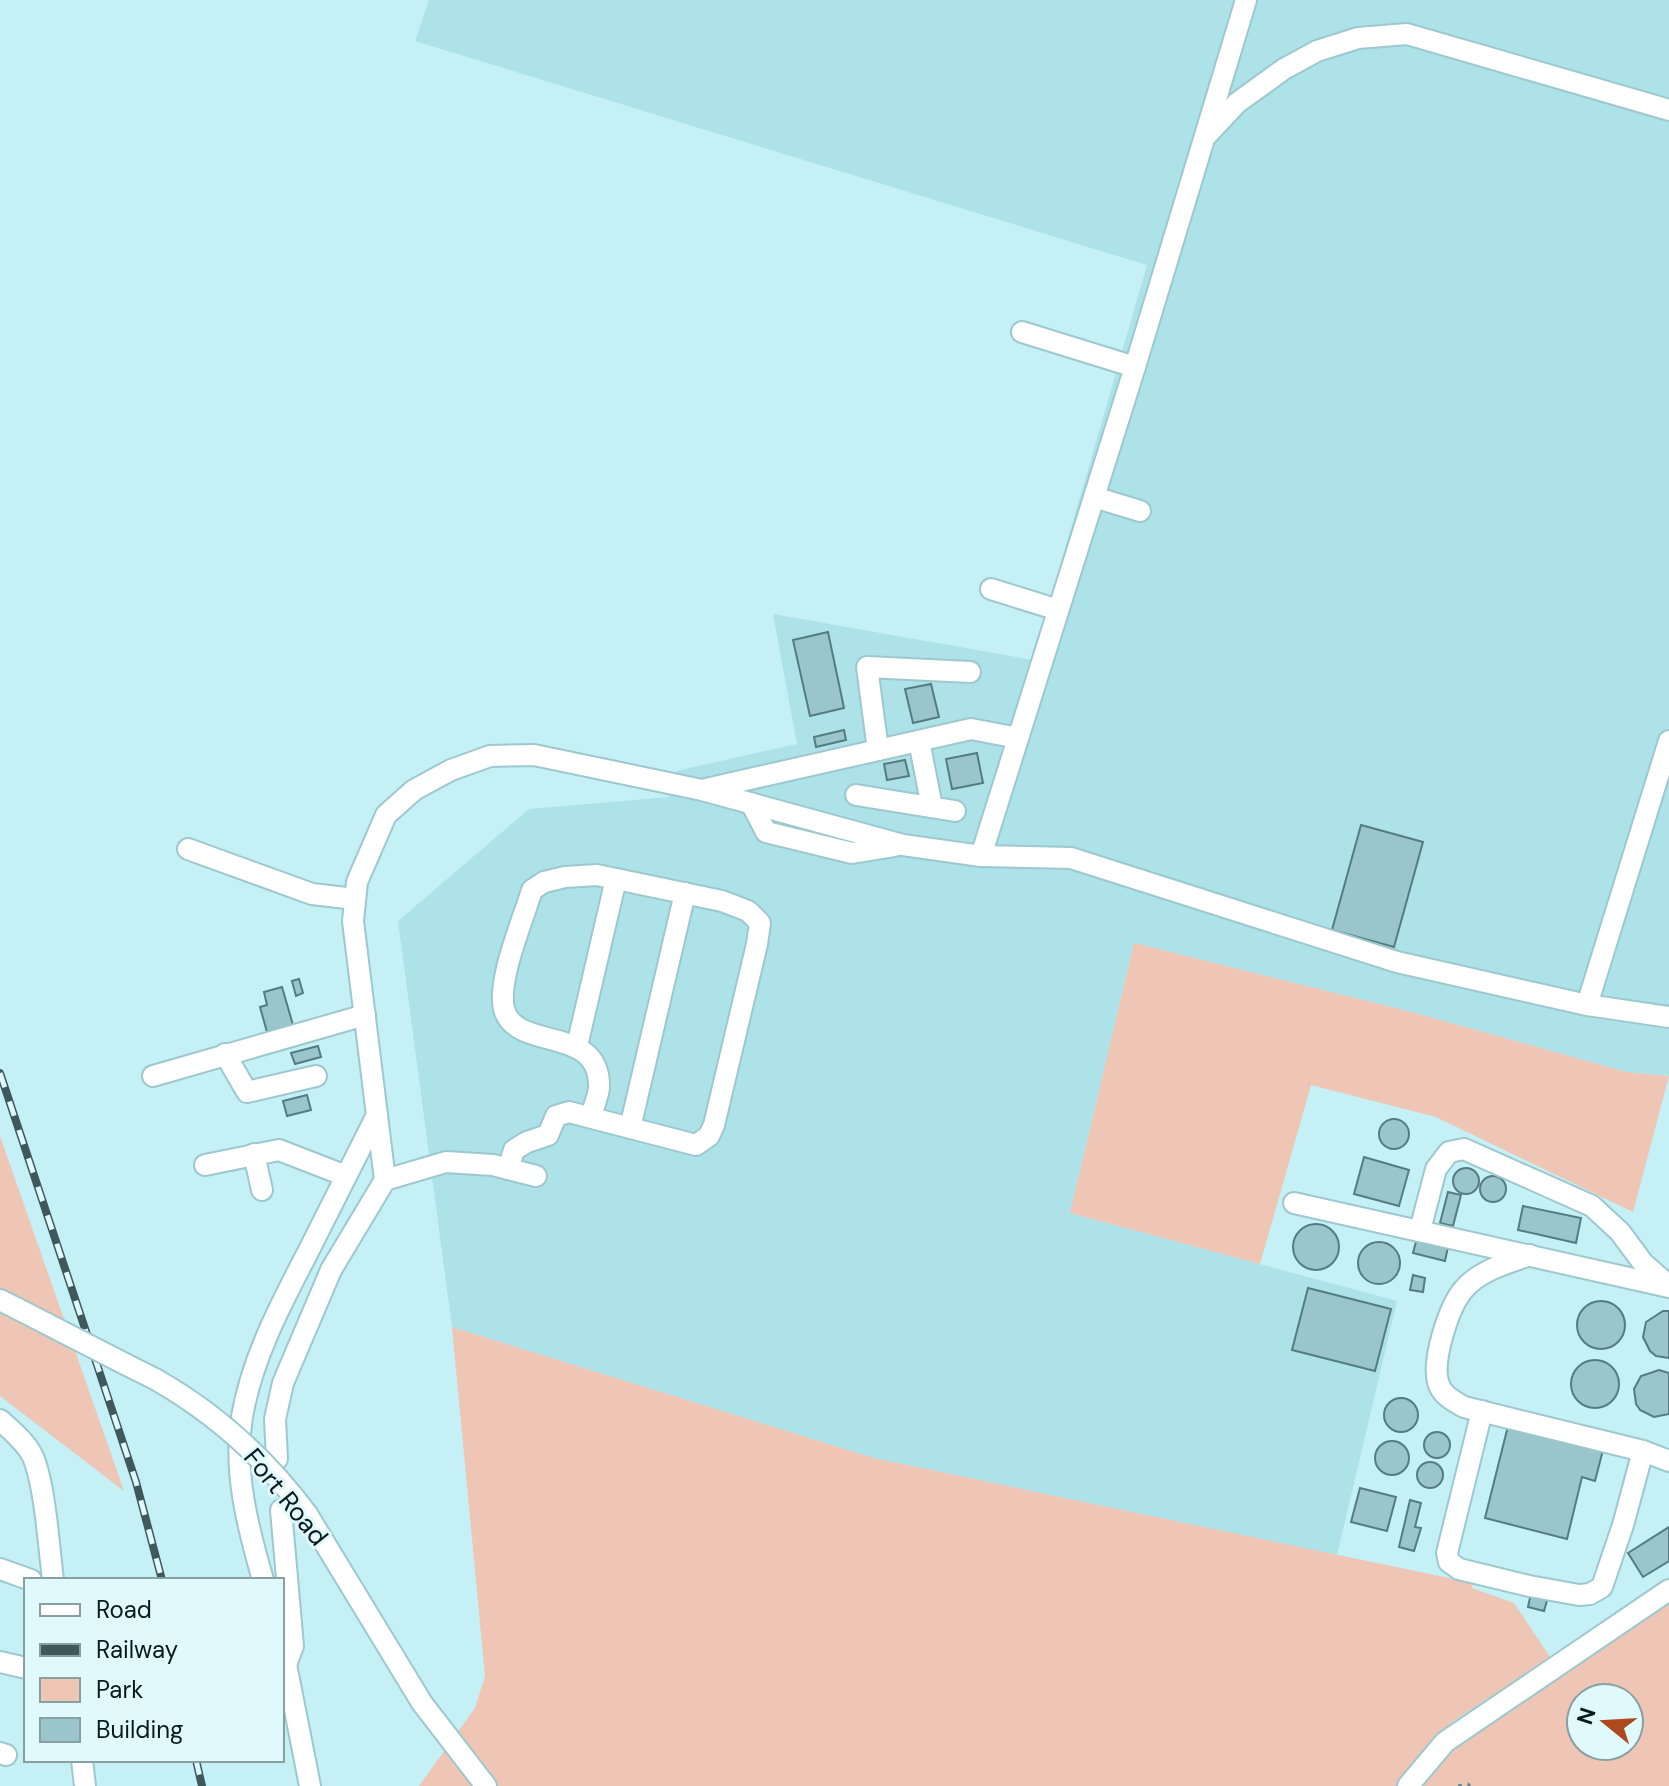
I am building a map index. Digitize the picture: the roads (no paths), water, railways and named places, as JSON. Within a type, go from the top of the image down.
[{"type":"street","points":[[981,856],[1135,367],[1246,0]]},
{"type":"street","points":[[1203,140],[1237,103],[1284,69],[1317,51],[1358,38],[1407,34],[1669,110]]},
{"type":"street","points":[[1022,332],[1135,367]]},
{"type":"street","points":[[1094,497],[1140,511]]},
{"type":"street","points":[[991,589],[1058,610]]},
{"type":"street","points":[[878,750],[867,667],[970,672]]},
{"type":"street","points":[[702,790],[971,729],[1018,738]]},
{"type":"street","points":[[919,741],[932,807]]},
{"type":"street","points":[[1587,1005],[1669,741]]},
{"type":"street","points":[[277,1459],[276,1411],[283,1383],[331,1270],[385,1180],[353,921],[357,882],[386,815],[414,790],[451,770],[490,756],[534,755],[702,790],[903,845],[981,856],[1071,858],[1397,962],[1587,1005],[1669,1017]]},
{"type":"street","points":[[856,795],[955,811]]},
{"type":"street","points":[[188,849],[312,894],[355,899]]},
{"type":"street","points":[[508,1169],[514,1150],[548,1135],[556,1116],[569,1112],[696,1145],[709,1136],[757,944],[760,923],[748,911],[722,901],[597,875],[565,877],[544,882],[532,890],[503,986],[504,1009],[511,1024],[529,1033],[577,1046],[595,1067],[599,1088],[591,1117]]},
{"type":"street","points":[[577,1046],[616,879]]},
{"type":"street","points":[[630,1128],[685,893]]},
{"type":"street","points":[[153,1076],[365,1015]]},
{"type":"street","points":[[225,1054],[247,1092],[316,1076]]},
{"type":"street","points":[[262,1578],[240,1481],[242,1418],[256,1362],[286,1294],[377,1115]]},
{"type":"street","points":[[1420,1230],[1436,1169],[1449,1152],[1464,1149],[1592,1206],[1669,1287]]},
{"type":"street","points":[[205,1165],[279,1150],[346,1176]]},
{"type":"street","points":[[254,1154],[262,1190]]},
{"type":"street","points":[[385,1180],[446,1162],[493,1165],[536,1176]]},
{"type":"street","points":[[1294,1203],[1669,1287]]},
{"type":"street","points":[[1530,1255],[1492,1269],[1465,1287],[1450,1312],[1439,1359],[1438,1383],[1448,1397],[1464,1407],[1643,1451],[1669,1461]]},
{"type":"street","name":"Fort Road","points":[[9,1304],[155,1379],[201,1408],[277,1477],[307,1514],[422,1703],[486,1786]]},
{"type":"street","points":[[1482,1411],[1447,1553],[1449,1562],[1459,1569],[1483,1575],[1562,1593],[1590,1594],[1602,1587],[1643,1451]]},
{"type":"street","points":[[0,1420],[33,1456],[53,1578]]},
{"type":"street","points":[[281,1510],[293,1646],[284,1653],[310,1786]]},
{"type":"street","points":[[0,1569],[25,1578]]},
{"type":"street","points":[[1408,1786],[1445,1742],[1669,1590]]},
{"type":"street","points":[[0,1662],[24,1668]]},
{"type":"street","points":[[82,1762],[85,1786]]},
{"type":"railway","points":[[0,1073],[136,1482],[161,1578]]},
{"type":"railway","points":[[196,1762],[202,1786]]}]
